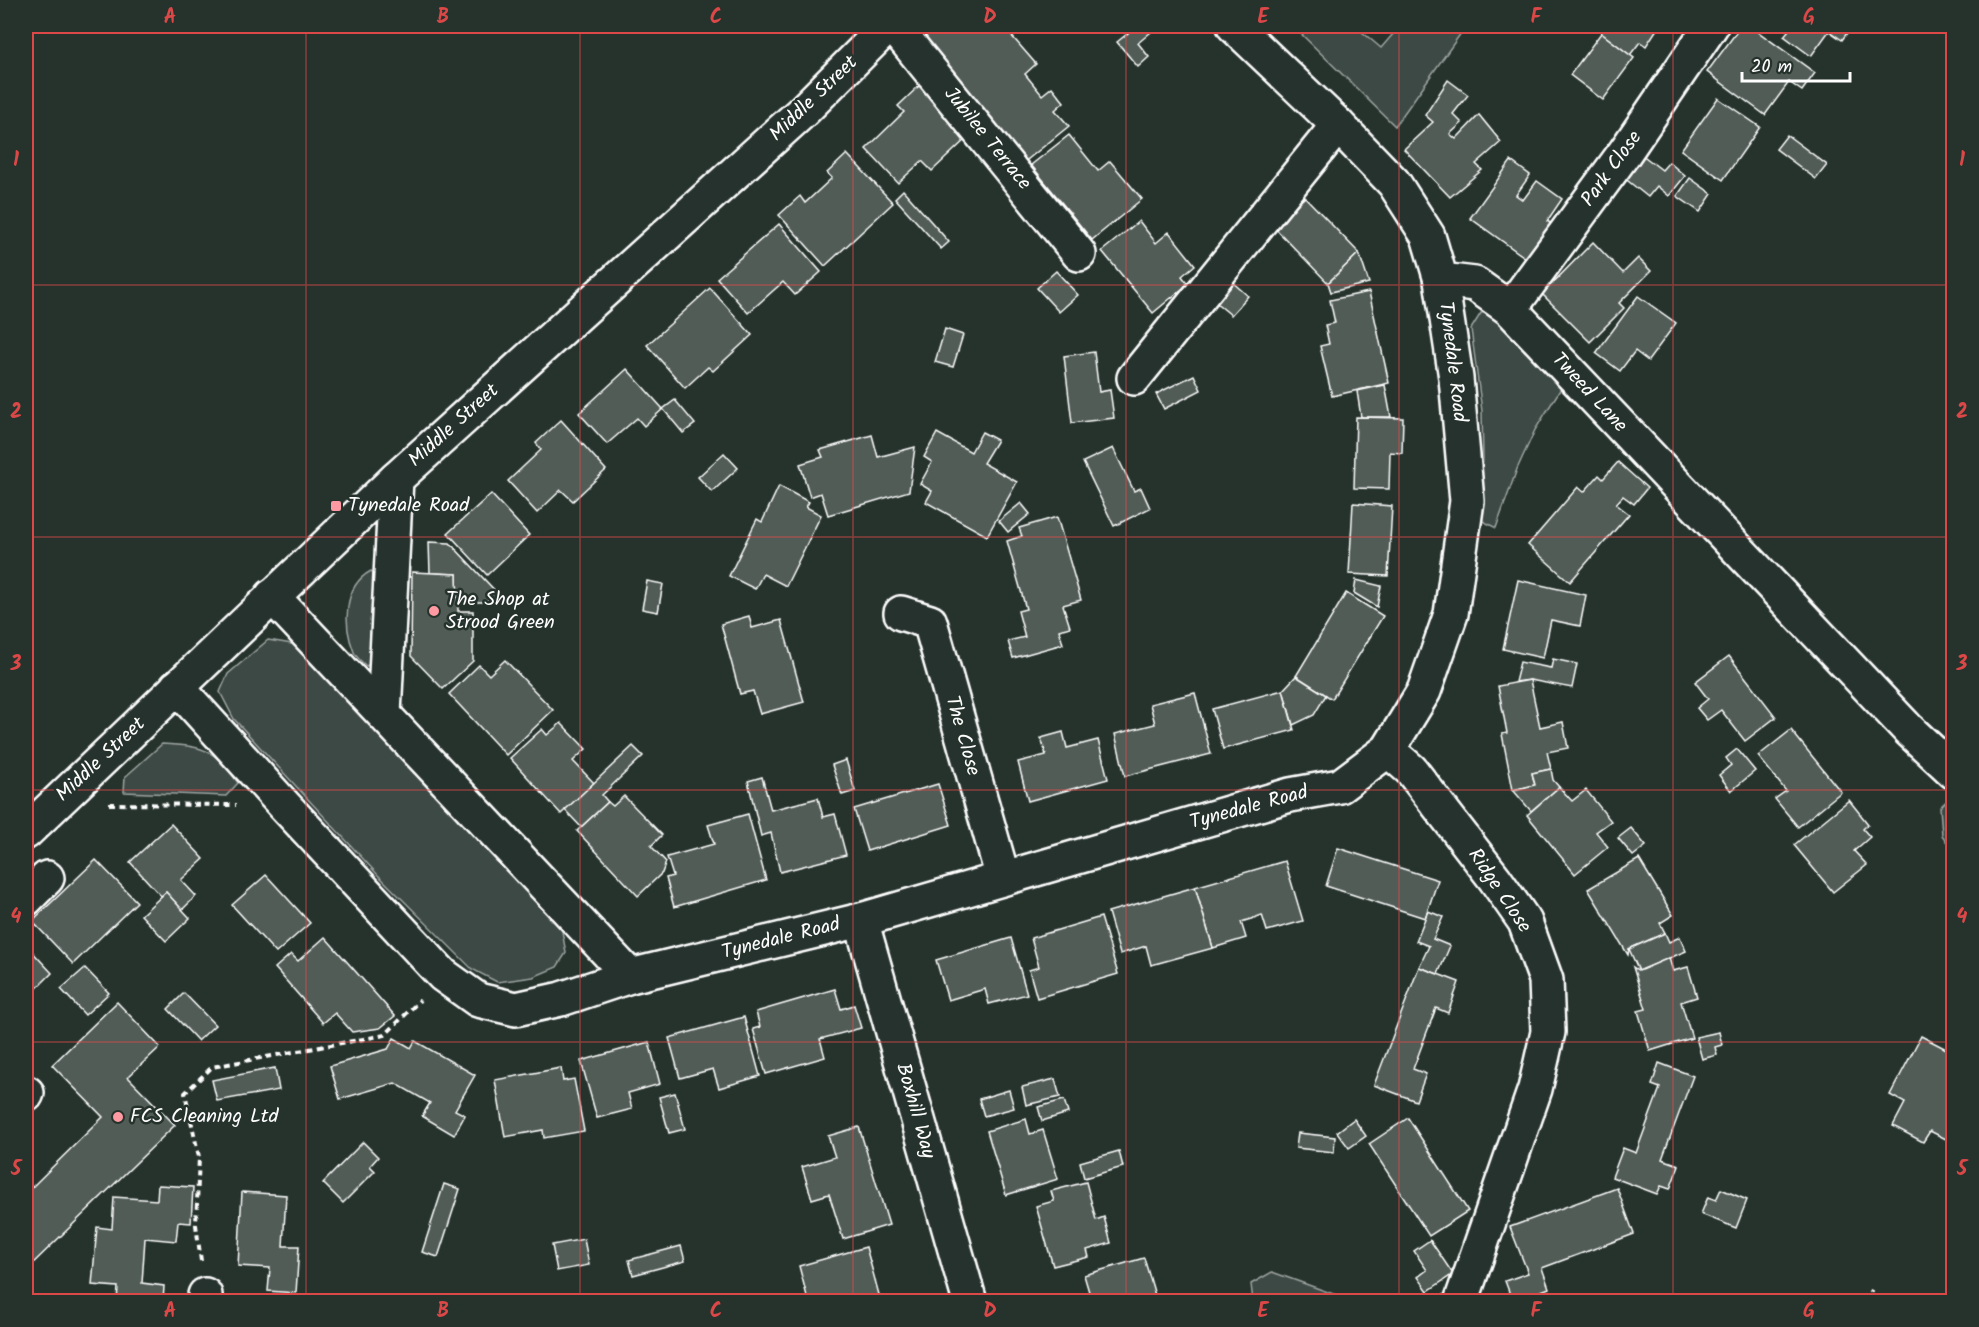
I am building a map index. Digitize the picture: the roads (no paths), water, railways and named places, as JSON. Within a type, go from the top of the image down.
[{"type":"street","name":"Middle Street","points":[[26,832],[396,479],[801,114],[888,26]]},
{"type":"street","name":"Jubilee Terrace","points":[[894,26],[1078,254]]},
{"type":"street","points":[[1234,26],[1338,125],[1394,183],[1428,236],[1441,280]]},
{"type":"street","name":"Park Close","points":[[1509,309],[1625,152],[1711,26]]},
{"type":"street","points":[[1134,378],[1338,125]]},
{"type":"street","name":"Tweed Lane","points":[[1441,280],[1475,284],[1509,309],[1909,730],[1953,772]]},
{"type":"street","name":"Tynedale Road","points":[[177,687],[444,975],[478,1000],[516,1009],[561,999],[630,976],[861,920],[1290,795],[1340,786],[1388,750],[1424,691],[1450,614],[1467,501],[1456,378],[1441,280]]},
{"type":"street","points":[[384,714],[396,479]]},
{"type":"street","points":[[272,596],[630,976]]},
{"type":"street","name":"The Close","points":[[902,613],[930,622],[1003,878]]},
{"type":"street","name":"Ridge Close","points":[[1388,750],[1411,770],[1525,922],[1546,980],[1548,1032],[1535,1089],[1461,1302]]},
{"type":"street","name":"Boxhill Way","points":[[861,920],[970,1302]]},
{"type":"place","name":"Tynedale Road","points":[[336,506]]},
{"type":"place","name":"The Shop at Strood Green","points":[[434,611]]},
{"type":"place","name":"FCS Cleaning Ltd","points":[[118,1117]]}]
